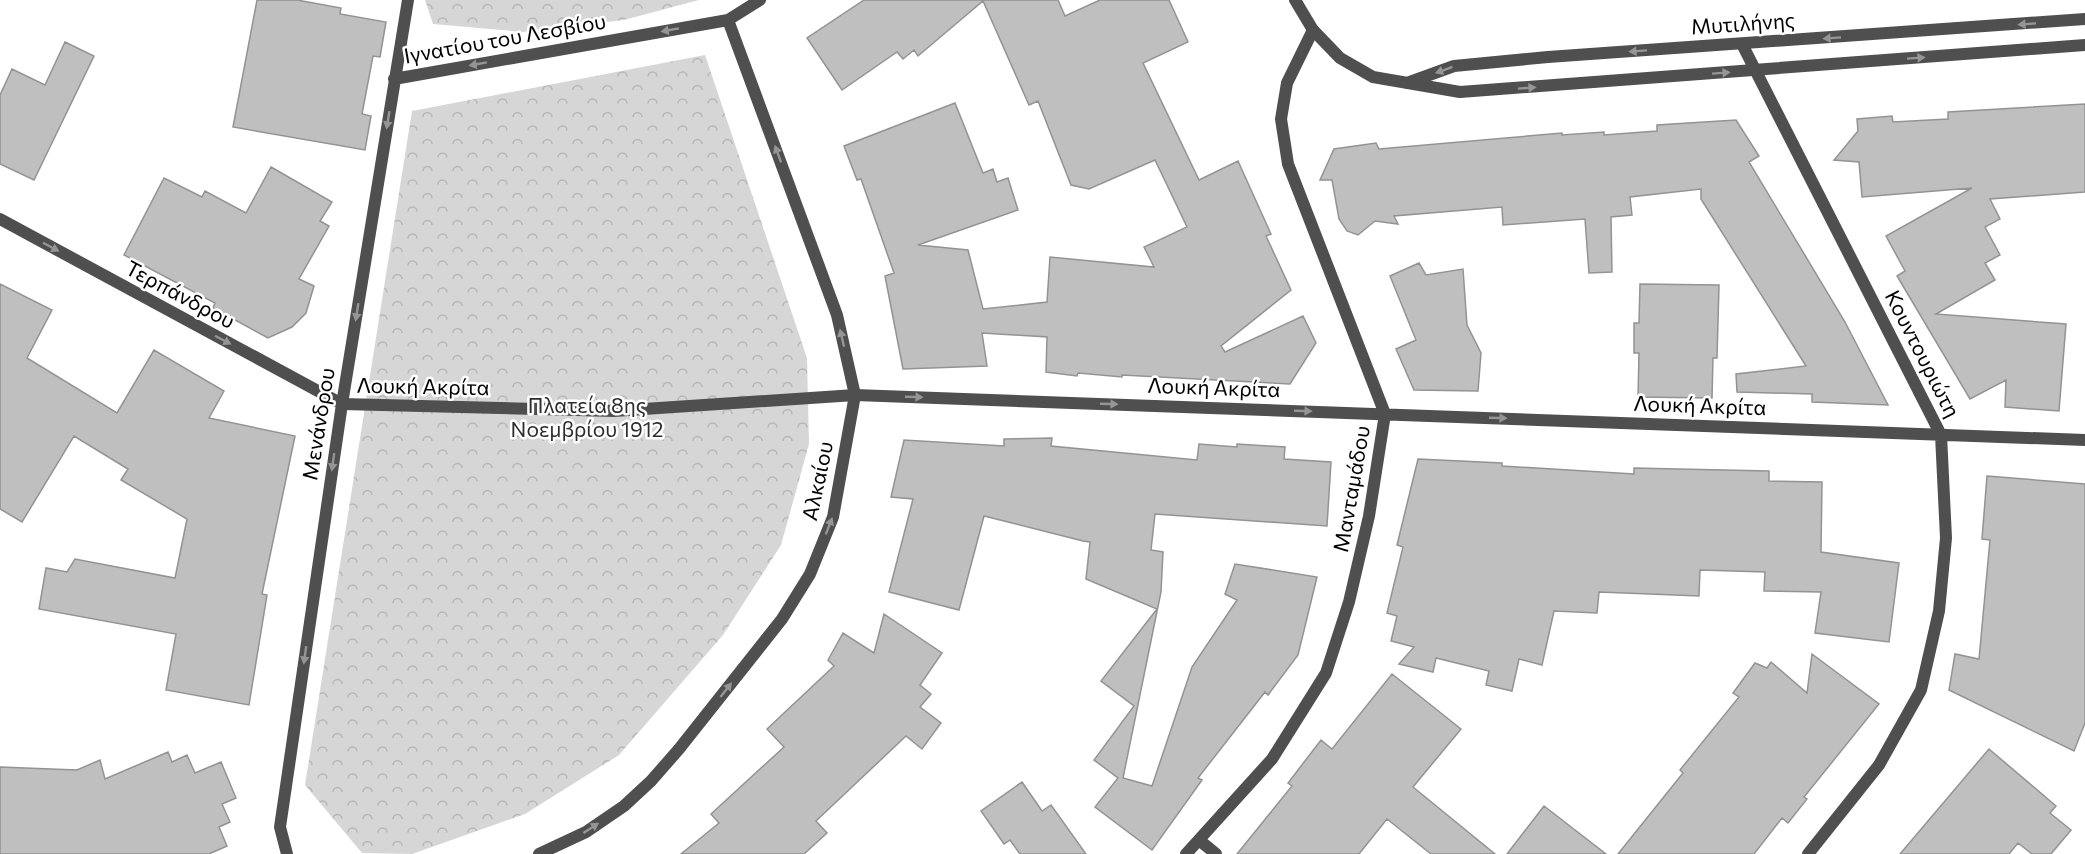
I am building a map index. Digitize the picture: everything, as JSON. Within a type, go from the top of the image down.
[{"type":"street","name":"Μενάνδρου","points":[[287,854],[280,827],[342,404],[408,0]]},
{"type":"street","name":"Ιγνατίου του Λεσβίου","points":[[394,79],[728,20],[760,0]]},
{"type":"street","points":[[1295,0],[1313,30]]},
{"type":"street","name":"Μυτιλήνης","points":[[1406,83],[1454,66],[1548,57],[2085,19]]},
{"type":"street","name":"Αλκαίου","points":[[538,854],[586,832],[624,806],[651,781],[782,619],[810,574],[833,517],[855,395],[837,315],[728,20]]},
{"type":"street","name":"Μυτιλήνης","points":[[1313,30],[1340,58],[1373,77],[1460,92],[2085,45]]},
{"type":"street","name":"Μανταμάδου","points":[[1186,854],[1272,759],[1326,673],[1349,602],[1369,516],[1385,414],[1288,164],[1281,118],[1287,83],[1313,30]]},
{"type":"street","name":"Κουντουριώτη","points":[[1742,44],[1941,435],[1946,538],[1939,611],[1921,690],[1879,765],[1808,854]]},
{"type":"street","name":"Τερπάνδρου","points":[[0,219],[342,404]]},
{"type":"street","name":"Λουκή Ακρίτα","points":[[342,404],[614,411],[855,395],[2085,440]]},
{"type":"street","points":[[1199,840],[1216,854]]},
{"type":"green space","points":[[425,0],[699,0],[624,20],[523,32],[433,24]]},
{"type":"green space","name":"Πλατεία 8ης Νοεμβρίου 1912","points":[[705,55],[807,358],[809,444],[781,545],[723,635],[619,755],[525,814],[412,854],[362,853],[305,785],[412,111]]},
{"type":"building","points":[[257,0],[297,0],[341,8],[340,14],[386,22],[380,57],[373,56],[362,114],[371,116],[365,150],[233,127]]},
{"type":"building","points":[[864,0],[1058,0],[1065,16],[1100,0],[1169,0],[1188,42],[1143,63],[1199,180],[1238,161],[1271,234],[1266,236],[1291,290],[1221,346],[1225,352],[1303,316],[1316,343],[1290,384],[1078,373],[1077,376],[1046,372],[1047,337],[982,333],[987,366],[903,369],[885,276],[894,273],[861,179],[857,180],[844,146],[955,103],[983,173],[993,169],[997,182],[1008,178],[1018,210],[918,245],[968,250],[983,309],[1047,302],[1050,257],[1154,267],[1144,247],[1187,227],[1155,160],[1089,189],[1071,185],[1038,101],[1029,105],[983,1],[918,56],[914,50],[903,59],[897,52],[842,90],[807,38]]},
{"type":"building","points":[[65,42],[94,56],[34,180],[0,164],[0,95],[12,69],[45,85]]},
{"type":"building","points":[[2085,104],[2085,192],[1990,199],[2000,219],[1985,227],[2000,255],[1985,263],[1995,280],[1936,314],[2066,324],[2059,411],[2005,407],[2006,380],[1970,399],[1897,276],[1905,271],[1886,236],[1972,188],[1862,197],[1859,162],[1834,160],[1858,131],[1857,119],[1892,116],[1893,122],[1948,119],[1948,112]]},
{"type":"building","points":[[1736,120],[1759,156],[1749,162],[1845,322],[1888,405],[1812,402],[1812,394],[1737,392],[1736,374],[1806,366],[1701,199],[1701,189],[1630,197],[1632,215],[1611,217],[1612,272],[1589,273],[1585,219],[1503,225],[1502,207],[1394,216],[1398,224],[1375,221],[1358,235],[1347,231],[1339,219],[1332,180],[1320,180],[1334,149],[1376,143],[1379,149],[1562,133],[1562,135],[1604,132],[1604,135],[1657,131],[1657,125]]},
{"type":"building","points":[[271,167],[332,202],[320,221],[329,226],[299,279],[314,286],[306,313],[292,327],[268,338],[213,308],[215,303],[124,255],[164,178],[202,197],[205,191],[246,213]]},
{"type":"building","points":[[1419,263],[1426,275],[1463,269],[1467,325],[1481,353],[1478,391],[1414,390],[1396,349],[1416,340],[1390,276]]},
{"type":"building","points":[[0,284],[52,310],[27,358],[117,413],[154,350],[224,391],[209,418],[295,436],[262,594],[267,595],[249,705],[166,690],[176,634],[39,609],[46,568],[67,572],[75,559],[175,578],[187,519],[121,480],[128,469],[74,436],[22,522],[0,509]]},
{"type":"building","points":[[1640,284],[1719,285],[1717,358],[1713,358],[1712,398],[1638,397],[1639,353],[1634,353],[1634,323],[1639,323]]},
{"type":"building","points":[[1052,438],[1051,446],[1197,460],[1199,444],[1285,447],[1284,459],[1331,462],[1327,526],[1155,514],[1151,550],[1163,552],[1161,592],[1123,778],[1152,786],[1192,667],[1237,600],[1225,594],[1235,564],[1317,577],[1298,655],[1268,695],[1265,692],[1198,778],[1202,780],[1152,850],[1095,807],[1118,778],[1094,760],[1134,706],[1101,681],[1157,609],[1086,579],[1090,542],[984,516],[959,610],[889,592],[913,499],[891,497],[904,440],[1004,446],[1004,439]]},
{"type":"building","points":[[1418,459],[1502,463],[1502,466],[1634,474],[1634,468],[1769,471],[1769,481],[1822,482],[1821,552],[1899,563],[1889,642],[1815,633],[1821,592],[1764,591],[1765,572],[1700,570],[1699,596],[1599,592],[1597,613],[1554,611],[1542,665],[1519,659],[1512,691],[1486,685],[1489,671],[1436,658],[1433,672],[1399,664],[1414,647],[1391,641],[1397,616],[1387,613],[1403,547],[1397,545]]},
{"type":"building","points":[[1987,476],[2085,484],[2085,723],[2074,751],[1949,690],[1955,654],[1979,659],[1990,540],[1982,539]]},
{"type":"building","points":[[884,614],[942,653],[920,685],[931,694],[920,707],[941,723],[922,749],[906,736],[816,821],[827,833],[804,854],[681,854],[719,823],[711,814],[784,747],[767,729],[834,666],[828,660],[843,633],[874,653]]},
{"type":"building","points":[[1812,654],[1879,704],[1804,797],[1807,799],[1788,823],[1782,818],[1754,854],[1618,854],[1683,773],[1680,770],[1739,697],[1733,693],[1755,663],[1767,668],[1771,662],[1807,693]]},
{"type":"building","points":[[1392,674],[1461,729],[1413,787],[1495,854],[1431,854],[1387,819],[1359,854],[1237,854],[1292,786],[1288,783],[1321,740],[1332,749]]},
{"type":"building","points":[[1989,749],[2056,806],[2050,813],[2071,830],[2051,854],[2032,854],[2018,843],[2009,854],[1900,854]]},
{"type":"building","points":[[168,752],[172,762],[187,755],[195,773],[221,762],[236,798],[222,804],[230,822],[219,827],[227,846],[209,854],[0,854],[0,767],[77,770],[100,760],[105,779]]},
{"type":"building","points":[[1022,782],[1042,811],[1051,805],[1086,854],[1020,854],[1010,840],[1004,844],[981,811]]},
{"type":"building","points":[[1544,806],[1606,854],[1507,854]]}]
